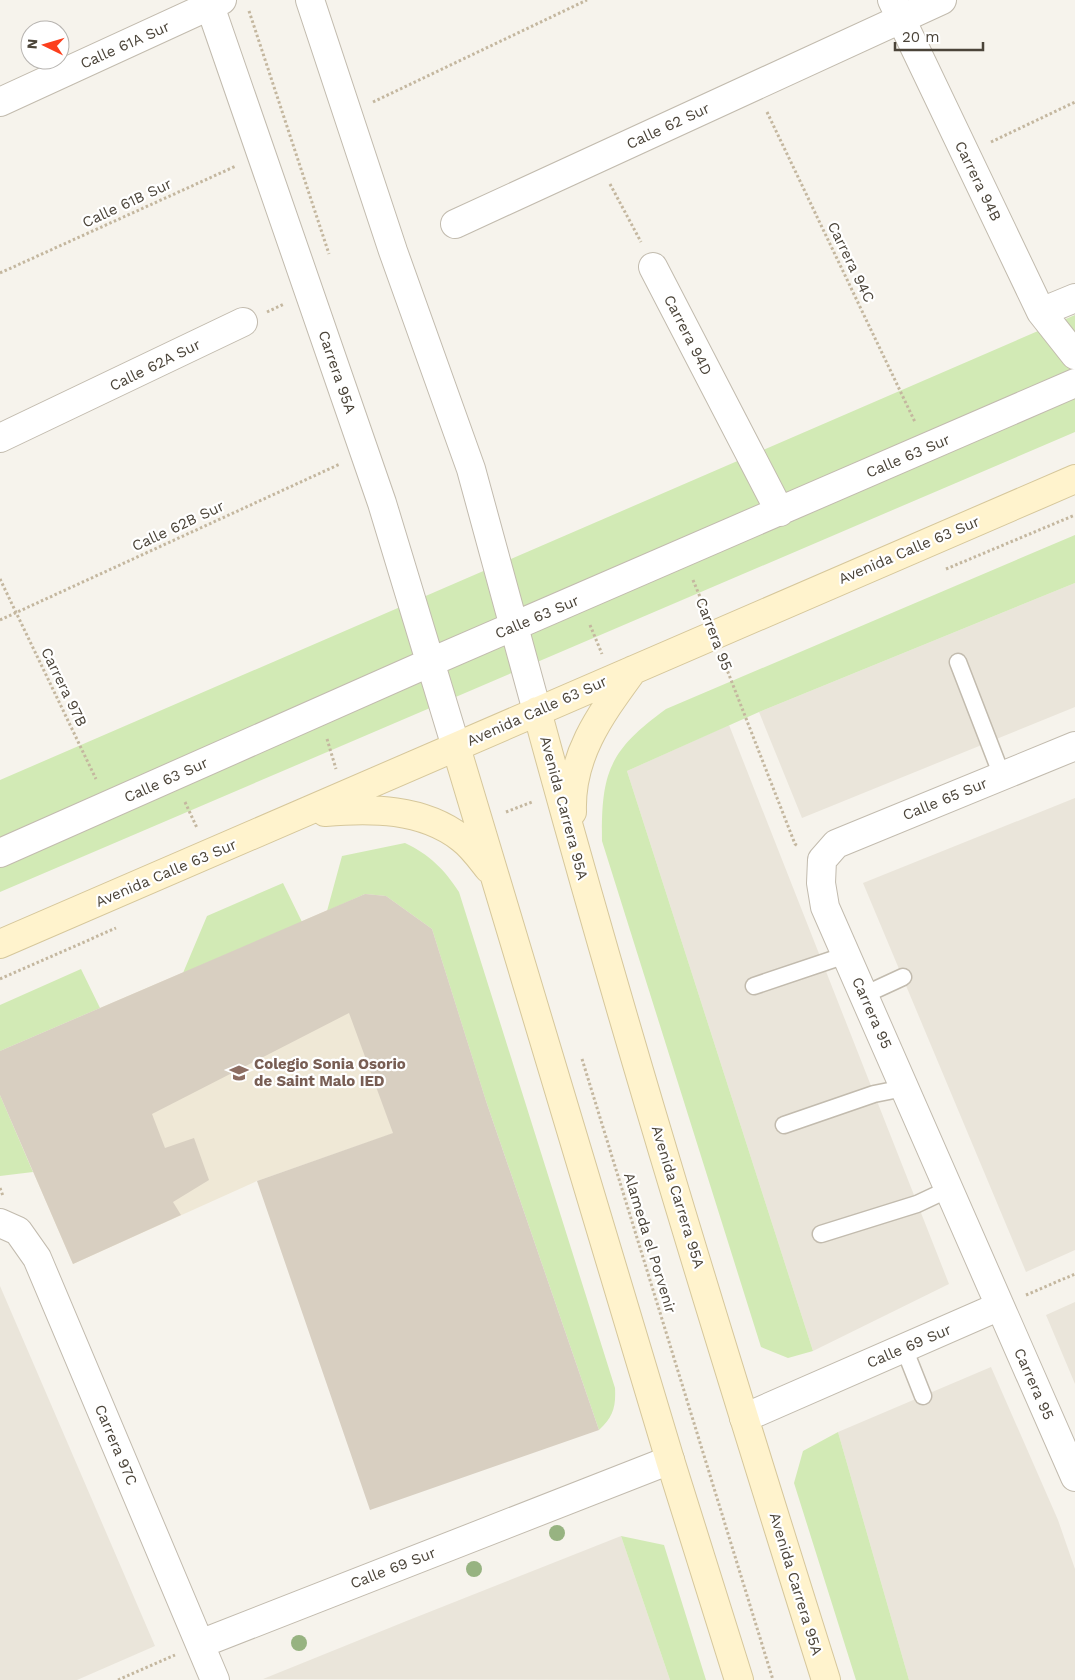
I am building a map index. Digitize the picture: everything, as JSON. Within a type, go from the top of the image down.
[{"type":"main road","name":"Avenida Calle 63 Sur","points":[[0,944],[306,813],[634,668],[1075,479]]},
{"type":"main road","points":[[573,846],[572,800],[575,771],[585,742],[602,712],[634,668]]},
{"type":"main road","name":"Avenida Carrera 95A","points":[[537,711],[573,846],[744,1418],[826,1680]]},
{"type":"main road","points":[[456,747],[670,1460],[739,1680]]},
{"type":"main road","points":[[306,813],[371,809],[405,813],[434,823],[461,838],[496,878]]},
{"type":"street","points":[[310,0],[393,252],[471,469],[537,711]]},
{"type":"street","name":"Calle 62 Sur","points":[[455,224],[754,87],[896,10],[942,0]]},
{"type":"street","name":"Calle 61A Sur","points":[[0,102],[213,2]]},
{"type":"street","name":"Carrera 95A","points":[[213,2],[262,153],[366,452],[456,747]]},
{"type":"street","name":"Carrera 94B","points":[[896,10],[1041,312],[1075,355]]},
{"type":"street","name":"Carrera 94D","points":[[653,267],[780,512]]},
{"type":"street","points":[[1041,312],[1075,298]]},
{"type":"street","name":"Calle 62A Sur","points":[[0,438],[243,322]]},
{"type":"street","name":"Calle 63 Sur","points":[[0,853],[431,662],[1075,383]]},
{"type":"street","name":"Calle 65 Sur","points":[[822,860],[836,844],[1075,746]]},
{"type":"street","name":"Carrera 95","points":[[822,860],[821,883],[825,907],[1075,1477]]},
{"type":"street","name":"Carrera 97C","points":[[0,1223],[18,1231],[36,1258],[215,1680]]},
{"type":"street","name":"Calle 69 Sur","points":[[744,1418],[1000,1306]]},
{"type":"street","name":"Calle 69 Sur","points":[[200,1644],[670,1460]]},
{"type":"lane","points":[[958,662],[1002,776]]},
{"type":"lane","points":[[754,986],[846,955]]},
{"type":"lane","points":[[864,995],[903,977]]},
{"type":"lane","points":[[784,1125],[874,1094],[904,1088]]},
{"type":"lane","points":[[821,1234],[917,1204],[949,1190]]},
{"type":"lane","points":[[904,1348],[923,1396]]},
{"type":"path","points":[[347,114],[587,0]]},
{"type":"path","name":"Carrera 94C","points":[[754,87],[928,447]]},
{"type":"path","points":[[965,154],[1075,102]]},
{"type":"path","name":"Calle 61B Sur","points":[[0,274],[262,153]]},
{"type":"path","points":[[597,159],[653,267]]},
{"type":"path","points":[[243,322],[310,293]]},
{"type":"path","name":"Calle 62B Sur","points":[[0,620],[366,452]]},
{"type":"path","name":"Carrera 95","points":[[682,554],[715,633],[795,844],[822,860]]},
{"type":"path","name":"Carrera 97B","points":[[0,579],[108,805]]},
{"type":"path","points":[[507,819],[505,812],[559,791]]},
{"type":"path","points":[[0,979],[124,925]]},
{"type":"path","name":"Alameda el Porvenir","points":[[579,1050],[773,1680]]},
{"type":"path","points":[[1000,1306],[1075,1274]]},
{"type":"path","points":[[118,1680],[200,1644]]},
{"type":"shaded area","points":[[1075,583],[1075,707],[802,818],[759,712]]},
{"type":"shaded area","points":[[729,725],[949,1284],[813,1351],[627,771]]},
{"type":"shaded area","points":[[1075,798],[1075,1250],[1026,1272],[863,883]]},
{"type":"shaded area","name":"Colegio Sonia Osorio de Saint Malo IED","points":[[365,894],[386,896],[432,929],[486,1101],[257,1181],[73,1264],[0,1095],[0,1051]]},
{"type":"shaded area","points":[[0,1286],[155,1646],[77,1680],[0,1680]]},
{"type":"shaded area","points":[[1075,1302],[1075,1384],[1046,1315]]},
{"type":"shaded area","points":[[991,1367],[1058,1520],[1075,1569],[1075,1680],[909,1680],[838,1432]]},
{"type":"shaded area","points":[[621,1536],[670,1680],[263,1679],[404,1622]]},
{"type":"green space","points":[[1075,315],[1075,432],[0,892],[0,780]]},
{"type":"green space","points":[[1075,535],[1075,583],[759,712],[627,771],[813,1351],[788,1358],[761,1347],[602,841],[602,817],[607,779],[621,750],[632,737],[666,709]]},
{"type":"green space","points":[[405,843],[422,852],[436,863],[459,892],[615,1388],[613,1411],[608,1421],[599,1430],[486,1101],[432,929],[386,896],[365,894],[327,911],[342,856]]},
{"type":"green space","points":[[283,883],[302,922],[183,973],[207,916]]},
{"type":"green space","points":[[81,969],[100,1008],[0,1051],[0,1005]]},
{"type":"green space","points":[[0,1095],[33,1172],[0,1176]]},
{"type":"green space","points":[[838,1432],[909,1680],[856,1680],[794,1483],[803,1451]]},
{"type":"green space","points":[[621,1536],[664,1545],[706,1680],[670,1680]]},
{"type":"building","points":[[365,894],[386,896],[432,929],[486,1101],[599,1430],[370,1510],[257,1181],[393,1133],[349,1013],[152,1114],[165,1148],[194,1138],[209,1180],[173,1202],[181,1215],[73,1264],[0,1095],[0,1051]]},
{"type":"place","name":"Colegio Sonia Osorio de Saint Malo IED","points":[[239,1073]]}]
